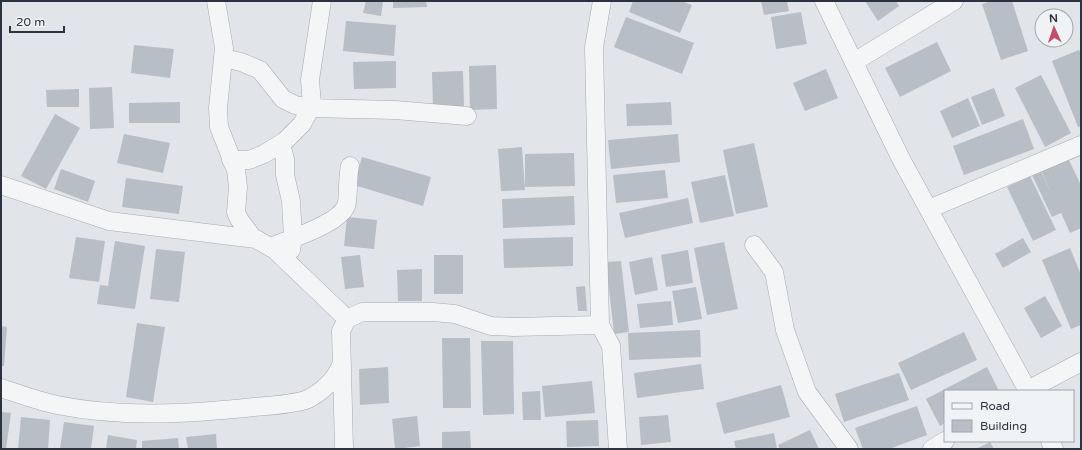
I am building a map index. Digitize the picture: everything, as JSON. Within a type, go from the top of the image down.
[{"type":"street","points":[[216,1],[222,32],[224,58],[218,108],[219,127],[236,170],[238,187],[236,212],[238,219],[253,238]]},
{"type":"street","points":[[231,160],[249,160],[264,154],[282,144],[302,124],[312,105],[310,80],[322,1]]},
{"type":"street","points":[[602,1],[594,47],[600,325],[611,346],[618,449]]},
{"type":"street","points":[[824,1],[901,159],[1027,390]]},
{"type":"street","points":[[854,62],[954,1]]},
{"type":"street","points":[[224,58],[241,62],[260,70],[283,99],[295,105],[310,108],[408,110],[467,116]]},
{"type":"street","points":[[282,144],[285,159],[285,175],[291,201],[293,238],[289,264]]},
{"type":"street","points":[[929,209],[1081,145]]},
{"type":"street","points":[[270,247],[309,232],[334,219],[346,206],[350,166]]},
{"type":"street","points":[[1,184],[109,221],[253,238],[270,247],[347,319]]},
{"type":"street","points":[[754,245],[774,272],[785,330],[807,392],[849,449]]},
{"type":"street","points":[[344,449],[340,331],[347,319],[362,312],[433,312],[455,314],[491,326],[513,327],[600,325]]},
{"type":"street","points":[[1030,390],[1081,362]]},
{"type":"street","points":[[1,388],[57,405],[115,412],[161,414],[224,410],[269,406],[307,399],[336,378],[341,365]]},
{"type":"street","points":[[932,449],[944,442]]},
{"type":"building","points":[[366,1],[383,2],[381,16],[363,13]]},
{"type":"building","points":[[393,1],[426,1],[427,7],[393,8]]},
{"type":"building","points":[[633,1],[681,1],[692,5],[680,33],[629,12]]},
{"type":"building","points":[[761,1],[787,1],[789,11],[764,15]]},
{"type":"building","points":[[865,1],[896,1],[899,6],[878,21]]},
{"type":"building","points":[[991,1],[1012,1],[1028,51],[1001,60],[982,4]]},
{"type":"building","points":[[801,12],[807,44],[776,49],[771,17]]},
{"type":"building","points":[[626,17],[694,43],[682,74],[614,47]]},
{"type":"building","points":[[346,21],[396,25],[394,56],[343,51]]},
{"type":"building","points":[[937,42],[951,71],[900,97],[885,68]]},
{"type":"building","points":[[134,45],[174,49],[170,78],[131,73]]},
{"type":"building","points":[[1079,50],[1081,54],[1081,126],[1078,127],[1052,61]]},
{"type":"building","points":[[396,61],[396,88],[354,89],[353,62]]},
{"type":"building","points":[[496,65],[497,109],[470,110],[469,66]]},
{"type":"building","points":[[826,69],[838,98],[805,111],[793,83]]},
{"type":"building","points":[[463,71],[464,107],[433,108],[432,72]]},
{"type":"building","points":[[1041,75],[1071,133],[1045,147],[1015,88]]},
{"type":"building","points":[[112,87],[114,128],[90,129],[89,88]]},
{"type":"building","points":[[994,88],[1005,116],[982,125],[971,97]]},
{"type":"building","points":[[79,89],[79,107],[47,107],[46,90]]},
{"type":"building","points":[[968,98],[980,126],[952,138],[940,111]]},
{"type":"building","points":[[180,102],[180,123],[129,123],[129,103]]},
{"type":"building","points":[[671,102],[672,125],[627,126],[626,104]]},
{"type":"building","points":[[55,114],[80,128],[46,189],[21,176]]},
{"type":"building","points":[[1023,119],[1034,149],[964,175],[953,146]]},
{"type":"building","points":[[124,134],[170,143],[163,173],[117,163]]},
{"type":"building","points":[[678,134],[680,162],[611,169],[608,140]]},
{"type":"building","points":[[754,143],[768,207],[736,214],[723,150]]},
{"type":"building","points":[[522,147],[525,190],[501,191],[498,149]]},
{"type":"building","points":[[574,153],[575,186],[525,187],[525,154]]},
{"type":"building","points":[[362,157],[431,177],[423,206],[354,185]]},
{"type":"building","points":[[1068,158],[1081,185],[1081,228],[1070,233],[1061,213],[1052,217],[1030,171],[1039,167],[1052,195],[1041,170]]},
{"type":"building","points":[[61,169],[95,181],[88,202],[54,189]]},
{"type":"building","points":[[665,170],[668,198],[616,203],[613,175]]},
{"type":"building","points":[[725,175],[734,216],[700,223],[691,182]]},
{"type":"building","points":[[1030,176],[1056,230],[1033,241],[1007,187]]},
{"type":"building","points":[[126,178],[183,186],[179,214],[122,207]]},
{"type":"building","points":[[574,196],[575,225],[503,228],[502,199]]},
{"type":"building","points":[[688,198],[693,223],[625,238],[619,213]]},
{"type":"building","points":[[347,217],[377,220],[374,249],[344,246]]},
{"type":"building","points":[[76,237],[105,241],[99,282],[69,278]]},
{"type":"building","points":[[573,237],[573,266],[504,268],[503,239]]},
{"type":"building","points":[[1023,238],[1031,252],[1003,268],[995,254]]},
{"type":"building","points":[[115,241],[145,246],[135,309],[97,304],[100,285],[108,286]]},
{"type":"building","points":[[724,242],[738,309],[707,315],[694,248]]},
{"type":"building","points":[[1070,248],[1081,275],[1081,325],[1071,329],[1042,260]]},
{"type":"building","points":[[156,249],[185,252],[179,302],[150,299]]},
{"type":"building","points":[[688,250],[693,283],[666,287],[661,255]]},
{"type":"building","points":[[360,255],[364,287],[345,289],[341,257]]},
{"type":"building","points":[[434,255],[463,255],[463,294],[434,294]]},
{"type":"building","points":[[652,257],[658,290],[635,295],[629,262]]},
{"type":"building","points":[[621,261],[629,332],[614,334],[606,262]]},
{"type":"building","points":[[422,269],[422,301],[398,301],[397,270]]},
{"type":"building","points":[[585,286],[587,311],[578,311],[576,287]]},
{"type":"building","points":[[696,287],[702,319],[678,323],[672,291]]},
{"type":"building","points":[[1045,296],[1062,326],[1041,338],[1024,308]]},
{"type":"building","points":[[671,301],[673,325],[640,328],[637,304]]},
{"type":"building","points":[[137,323],[165,327],[153,402],[126,397]]},
{"type":"building","points":[[1,326],[7,327],[4,366],[1,366]]},
{"type":"building","points":[[700,330],[701,357],[629,360],[628,333]]},
{"type":"building","points":[[964,332],[977,360],[911,390],[898,363]]},
{"type":"building","points":[[442,338],[470,338],[471,408],[443,408]]},
{"type":"building","points":[[481,341],[513,341],[514,414],[483,415]]},
{"type":"building","points":[[701,364],[704,389],[637,398],[634,373]]},
{"type":"building","points":[[388,367],[389,403],[360,405],[359,369]]},
{"type":"building","points":[[987,367],[998,390],[944,390],[944,424],[940,426],[926,399]]},
{"type":"building","points":[[899,373],[909,400],[844,422],[835,394]]},
{"type":"building","points":[[592,381],[595,413],[545,417],[542,386]]},
{"type":"building","points":[[781,385],[790,417],[724,434],[716,403]]},
{"type":"building","points":[[540,391],[541,420],[523,420],[522,392]]},
{"type":"building","points":[[917,406],[927,435],[889,449],[863,449],[855,428]]},
{"type":"building","points":[[1,412],[11,413],[6,449],[1,449]]},
{"type":"building","points":[[668,415],[671,442],[641,445],[639,417]]},
{"type":"building","points":[[417,416],[420,446],[395,449],[392,419]]},
{"type":"building","points":[[21,417],[50,420],[48,449],[18,449]]},
{"type":"building","points":[[598,420],[599,446],[567,447],[566,421]]},
{"type":"building","points":[[64,422],[94,426],[91,449],[60,449]]},
{"type":"building","points":[[810,430],[819,449],[780,449],[778,445]]},
{"type":"building","points":[[470,431],[471,449],[442,449],[442,432]]},
{"type":"building","points":[[774,433],[777,449],[736,449],[734,441]]},
{"type":"building","points":[[216,434],[217,449],[188,449],[186,437]]},
{"type":"building","points":[[108,435],[137,440],[136,449],[106,449]]},
{"type":"building","points":[[178,438],[179,449],[142,449],[142,441]]},
{"type":"building","points":[[990,442],[994,449],[976,449]]}]
